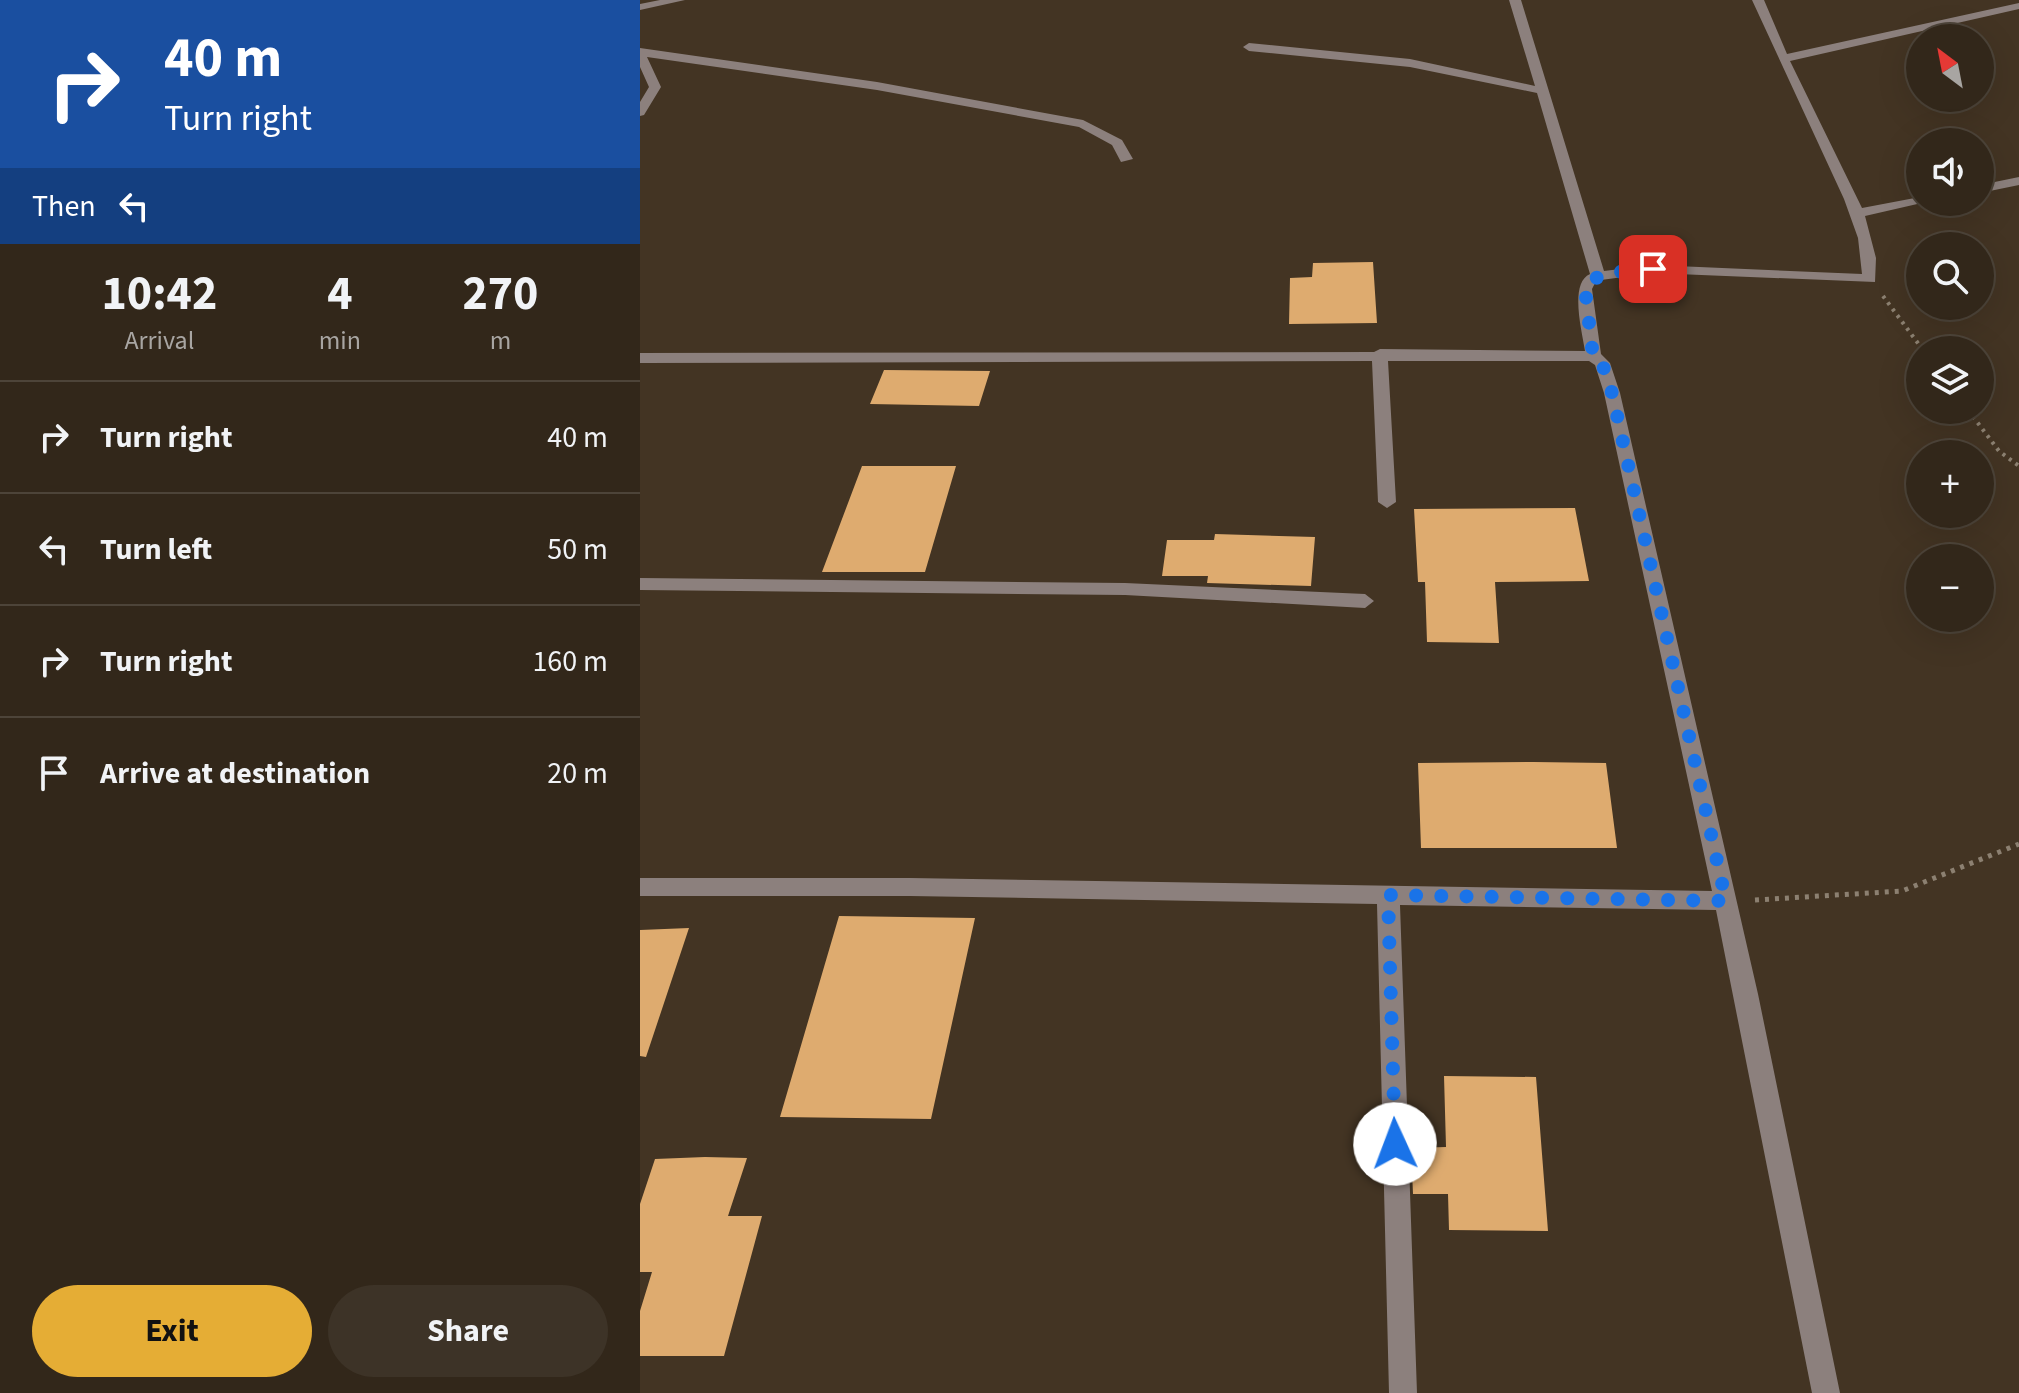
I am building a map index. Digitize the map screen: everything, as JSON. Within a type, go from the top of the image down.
[{"type":"street","points":[[640,7],[679,0]]},
{"type":"street","points":[[1515,0],[1598,276]]},
{"type":"street","points":[[1593,356],[1585,289],[1589,280],[1598,276],[1653,269],[1870,279],[1870,260],[1858,213],[1783,59],[1758,0]]},
{"type":"street","points":[[1783,59],[2019,6]]},
{"type":"street","points":[[1249,47],[1410,63],[1543,91]]},
{"type":"street","points":[[640,53],[655,87],[640,112]]},
{"type":"street","points":[[640,53],[877,86],[1083,124],[1117,143],[1126,159]]},
{"type":"street","points":[[1994,186],[2019,181]]},
{"type":"street","points":[[1858,213],[1906,204]]},
{"type":"street","points":[[1380,354],[1387,502]]},
{"type":"street","points":[[640,358],[1380,354],[1593,356],[1602,363],[1612,393],[1726,901],[1826,1393]]},
{"type":"street","points":[[640,584],[1125,589],[1365,601]]},
{"type":"street","points":[[640,887],[910,887],[1726,901]]},
{"type":"street","points":[[1388,895],[1403,1393]]},
{"type":"path","points":[[1870,279],[1913,336]]},
{"type":"path","points":[[1979,424],[1999,451],[2019,466]]},
{"type":"path","points":[[1726,901],[1902,891],[2019,844]]},
{"type":"building","points":[[1373,262],[1377,323],[1289,324],[1290,278],[1312,277],[1313,263]]},
{"type":"building","points":[[884,370],[990,371],[979,406],[870,404]]},
{"type":"building","points":[[862,466],[956,466],[925,572],[822,572]]},
{"type":"building","points":[[1575,508],[1589,581],[1495,582],[1499,643],[1427,642],[1425,582],[1418,582],[1414,509]]},
{"type":"building","points":[[1215,534],[1315,537],[1311,586],[1207,583],[1208,576],[1162,576],[1167,540],[1214,540]]},
{"type":"building","points":[[1418,763],[1606,763],[1617,848],[1421,848]]},
{"type":"building","points":[[839,916],[975,918],[931,1119],[780,1117]]},
{"type":"building","points":[[689,928],[646,1057],[640,1056],[640,930]]},
{"type":"building","points":[[1444,1076],[1536,1077],[1548,1231],[1449,1230],[1448,1194],[1413,1194],[1411,1148],[1446,1147]]},
{"type":"building","points":[[747,1158],[728,1216],[762,1216],[724,1356],[640,1356],[640,1311],[652,1272],[640,1272],[640,1204],[655,1159]]},
{"type":"route","points":[[1395,1144],[1388,895],[1726,901],[1612,393],[1602,363],[1593,356],[1585,289],[1589,280],[1598,276],[1653,269]]}]
